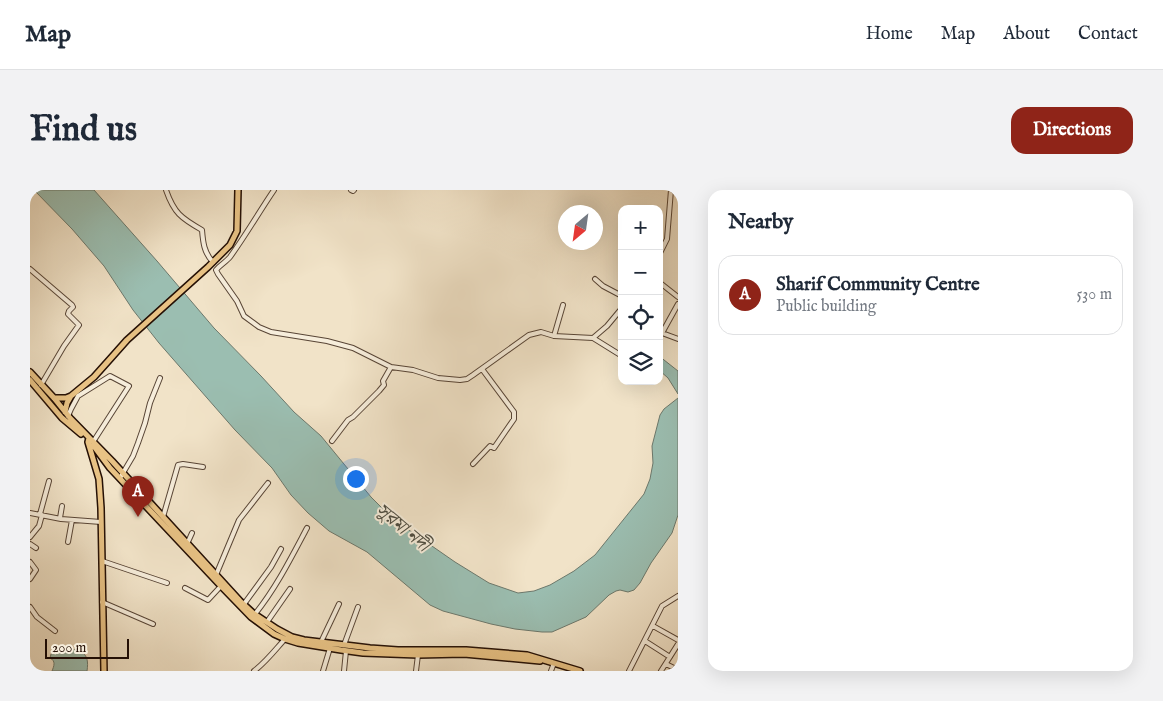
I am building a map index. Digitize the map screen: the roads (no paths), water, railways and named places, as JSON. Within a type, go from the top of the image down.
[{"type":"main road","points":[[67,414],[67,404],[72,396],[94,377],[127,340],[230,245],[237,231],[238,190]]},
{"type":"main road","points":[[30,372],[221,586],[251,617],[274,634],[298,643],[330,648],[466,650],[499,655]]},
{"type":"main road","points":[[30,380],[62,418],[90,440],[99,479],[104,671]]},
{"type":"main road","points":[[54,398],[72,396]]},
{"type":"main road","points":[[53,408],[59,404]]},
{"type":"main road","points":[[145,502],[162,517],[244,604],[255,614],[292,637],[345,648],[418,654],[526,657],[552,662],[579,671]]},
{"type":"street","points":[[166,190],[171,205],[180,215],[202,230],[203,244],[213,262]]},
{"type":"street","points":[[274,190],[229,259],[216,270],[237,301],[244,316],[258,328],[271,332],[327,341],[353,348],[391,366],[413,370],[438,378],[460,380],[467,379],[529,335],[541,332],[554,336],[594,338],[618,353]]},
{"type":"street","points":[[662,250],[667,239],[671,190]]},
{"type":"street","points":[[30,269],[72,305],[73,307],[69,310],[68,314],[79,326],[64,346],[41,384]]},
{"type":"street","points":[[595,279],[603,286],[620,295]]},
{"type":"street","points":[[663,285],[678,298]]},
{"type":"street","points":[[678,304],[662,333],[678,339]]},
{"type":"street","points":[[554,336],[563,305]]},
{"type":"street","points":[[594,338],[618,313]]},
{"type":"street","points":[[332,441],[348,420],[384,385],[383,381],[391,366]]},
{"type":"street","points":[[474,464],[490,446],[494,448],[514,419],[514,412],[482,369]]},
{"type":"street","points":[[67,414],[78,396],[110,376],[129,386],[90,440]]},
{"type":"street","points":[[122,476],[138,443],[150,402],[160,378]]},
{"type":"street","points":[[162,517],[178,465],[203,467]]},
{"type":"street","points":[[30,537],[38,526],[49,481]]},
{"type":"street","points":[[216,575],[239,520],[268,483]]},
{"type":"street","points":[[60,518],[62,506]]},
{"type":"street","points":[[30,513],[72,520],[101,522]]},
{"type":"street","points":[[68,542],[72,520]]},
{"type":"street","points":[[255,614],[268,599],[307,528]]},
{"type":"street","points":[[187,544],[192,533]]},
{"type":"street","points":[[30,544],[36,548]]},
{"type":"street","points":[[244,604],[271,568],[280,549]]},
{"type":"street","points":[[102,561],[167,583]]},
{"type":"street","points":[[30,562],[36,570],[30,579]]},
{"type":"street","points":[[186,588],[208,600],[221,586]]},
{"type":"street","points":[[267,622],[290,589]]},
{"type":"street","points":[[629,671],[662,606],[678,596]]},
{"type":"street","points":[[102,602],[153,624]]},
{"type":"street","points":[[321,642],[339,604]]},
{"type":"street","points":[[30,607],[37,617],[54,631]]},
{"type":"street","points":[[344,671],[345,648],[358,607]]},
{"type":"street","points":[[653,626],[678,640]]},
{"type":"street","points":[[254,671],[285,639]]},
{"type":"street","points":[[645,641],[670,657]]},
{"type":"street","points":[[661,671],[677,647]]},
{"type":"street","points":[[323,671],[330,648]]},
{"type":"street","points":[[416,671],[418,654]]},
{"type":"street","points":[[551,671],[552,662]]},
{"type":"street","points":[[666,664],[678,670]]},
{"type":"water","name":"সুরমা নদী","points":[[34,190],[94,190],[214,328],[294,412],[321,436],[371,497],[393,519],[489,583],[518,593],[534,591],[550,585],[574,571],[595,555],[644,494],[650,479],[653,463],[652,446],[660,415],[664,409],[678,398],[678,515],[672,533],[634,590],[628,592],[616,591],[609,595],[586,617],[552,632],[515,629],[491,624],[443,611],[430,605],[367,552],[329,531],[308,513],[291,495],[272,468],[235,430],[159,343],[133,310],[104,266],[72,229]]},
{"type":"water","points":[[663,359],[678,371],[678,394],[663,374]]},
{"type":"water","points":[[65,648],[80,651],[86,656],[87,671],[52,671],[54,664],[50,658],[51,654],[57,649]]},
{"type":"place","name":"Sharif Community Centre","points":[[138,517]]}]
